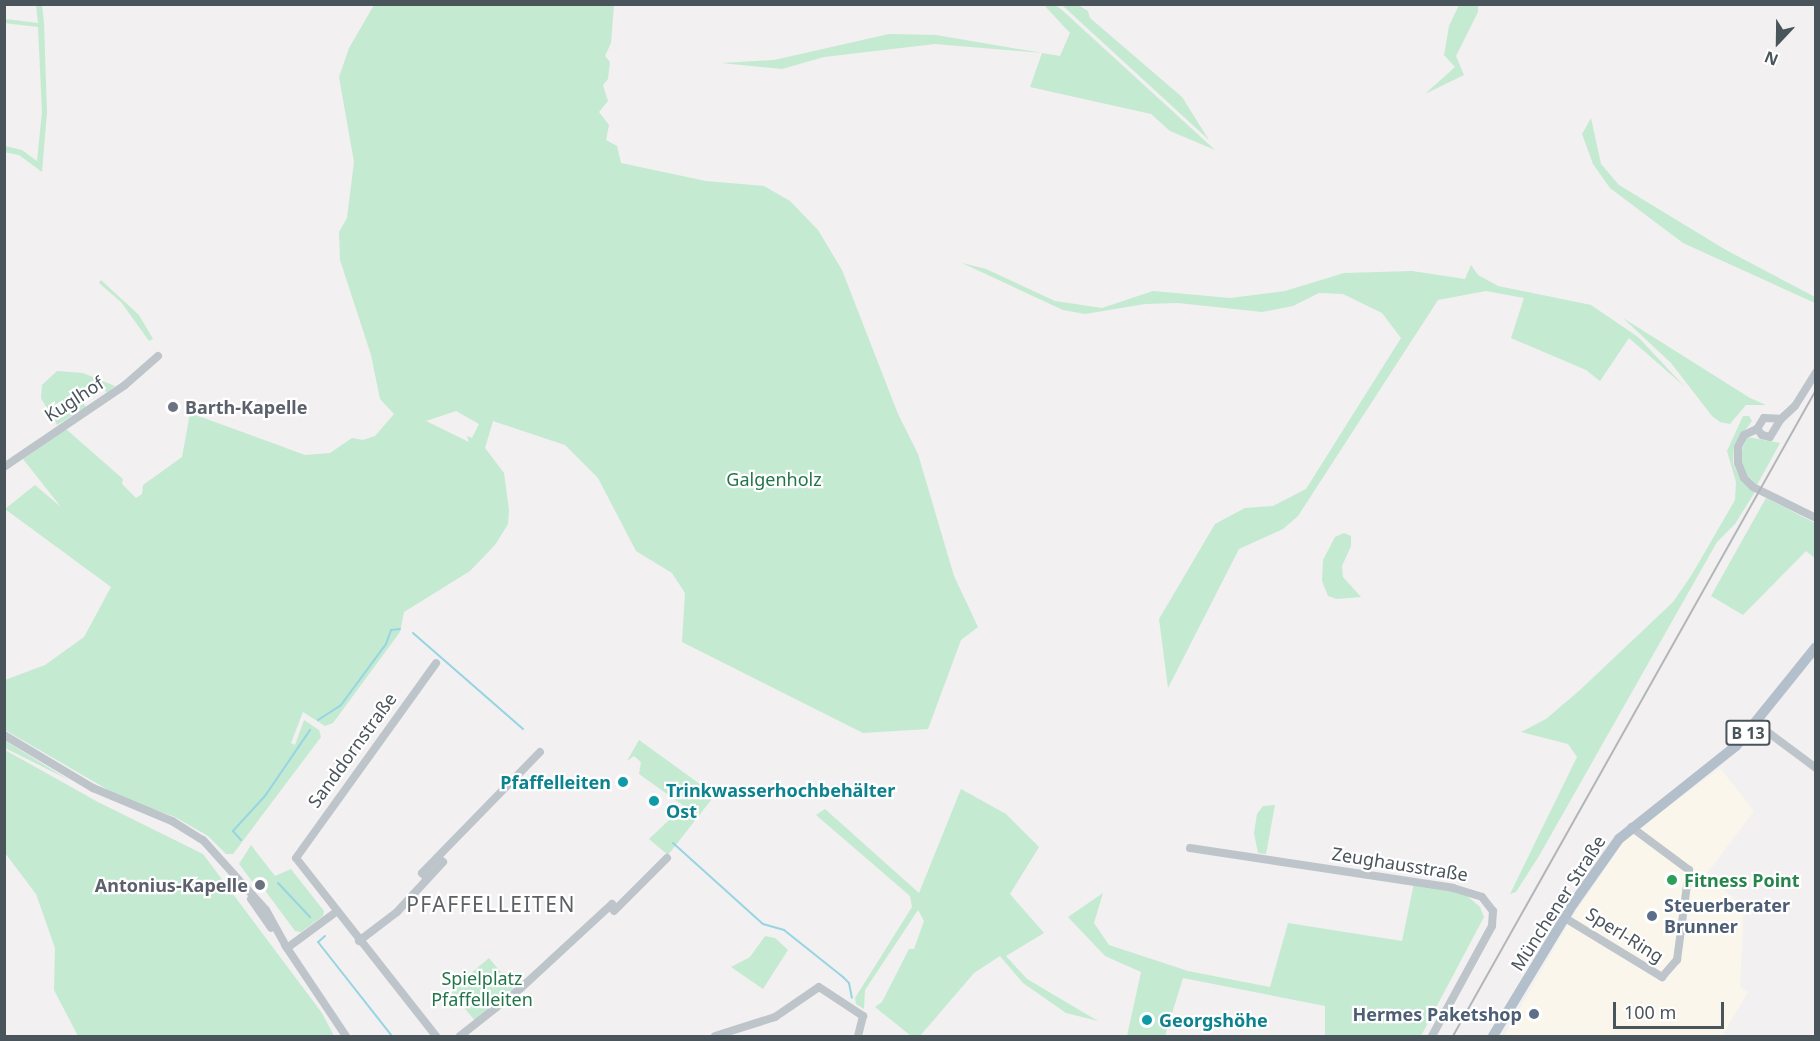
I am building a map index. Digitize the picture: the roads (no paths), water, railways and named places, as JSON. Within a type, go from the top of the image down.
[{"type":"main road","name":"Münchener Straße","points":[[1493,1036],[1610,849],[1631,826],[1729,752],[1757,724],[1815,647]]},
{"type":"street","name":"Kuglhof","points":[[4,466],[125,385],[159,356]]},
{"type":"street","points":[[1757,429],[1762,435],[1770,436],[1780,419],[1795,406],[1815,372]]},
{"type":"street","points":[[1780,419],[1763,419],[1757,429],[1744,435],[1738,447],[1738,463],[1744,478],[1756,489],[1815,518]]},
{"type":"street","name":"Sanddornstraße","points":[[336,912],[296,858],[436,663]]},
{"type":"street","points":[[1757,724],[1815,768]]},
{"type":"street","points":[[4,735],[93,788],[192,832],[232,868],[346,1036]]},
{"type":"street","points":[[359,940],[396,912],[427,878],[422,873],[540,752]]},
{"type":"street","name":"Sperl-Ring","points":[[1565,918],[1662,977],[1677,960],[1689,870],[1631,826]]},
{"type":"street","name":"Zeughausstraße","points":[[1190,848],[1443,886],[1482,897],[1493,911],[1491,926],[1432,1036]]},
{"type":"street","points":[[460,1036],[521,988],[603,914],[607,917],[667,858]]},
{"type":"street","points":[[287,948],[336,912],[436,1036]]},
{"type":"street","points":[[715,1036],[783,1014],[816,987],[861,1012],[864,1024],[858,1036]]},
{"type":"waterway","points":[[318,720],[341,705],[386,644],[391,630],[400,629]]},
{"type":"waterway","points":[[413,633],[523,729]]},
{"type":"waterway","points":[[241,840],[233,831],[265,796],[310,730]]},
{"type":"waterway","points":[[673,843],[763,924],[784,930],[843,977],[849,983],[852,998]]},
{"type":"waterway","points":[[278,883],[310,917]]},
{"type":"waterway","points":[[325,936],[318,942],[392,1036]]},
{"type":"railway","points":[[1453,1036],[1816,390]]},
{"type":"place","name":"Barth-Kapelle","points":[[173,407]]},
{"type":"place","name":"Pfaffelleiten","points":[[623,782]]},
{"type":"place","name":"Trinkwasserhochbehälter Ost","points":[[654,801]]},
{"type":"place","name":"Fitness Point","points":[[1672,880]]},
{"type":"place","name":"Antonius-Kapelle","points":[[260,885]]},
{"type":"place","name":"Steuerberater Brunner","points":[[1652,916]]},
{"type":"place","name":"Hermes Paketshop","points":[[1534,1014]]},
{"type":"place","name":"Georgshöhe","points":[[1147,1020]]},
{"type":"district","name":"PFAFFELLEITEN","points":[[491,904]]},
{"type":"park label","name":"Galgenholz","points":[[774,479]]},
{"type":"park label","name":"Spielplatz Pfaffelleiten","points":[[482,989]]}]
